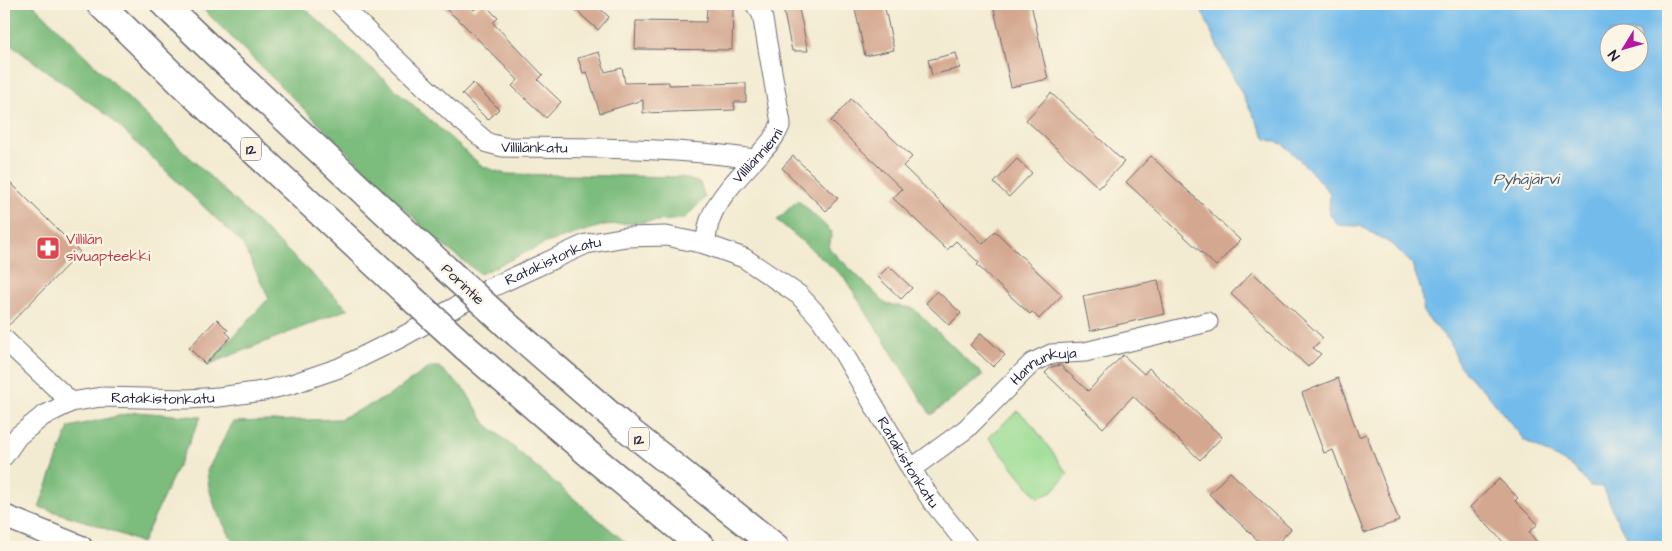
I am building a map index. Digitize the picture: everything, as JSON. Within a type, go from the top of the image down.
[{"type":"highway","name":"12","points":[[100,4],[186,89],[465,347],[590,455],[702,547]]},
{"type":"highway","name":"Porintie","points":[[164,4],[507,325],[622,425],[776,547]]},
{"type":"main road","points":[[4,516],[81,547]]},
{"type":"street","name":"Villilänkatu","points":[[340,4],[457,117],[488,143],[503,148],[643,150],[725,154],[755,159]]},
{"type":"street","name":"Villilänniemi","points":[[705,244],[710,220],[720,201],[770,144],[778,132],[781,123],[762,14],[755,4]]},
{"type":"street","name":"Ratakistonkatu","points":[[4,456],[18,436],[43,416],[71,402],[101,397],[188,399],[219,397],[263,391],[292,384],[339,368],[400,338],[486,290],[586,244],[626,237],[666,236],[705,244],[744,258],[799,295],[820,318],[844,354],[911,469],[932,501],[969,547]]},
{"type":"street","name":"Hannunkuja","points":[[911,469],[966,429],[1032,363],[1051,354],[1085,352],[1208,322]]},
{"type":"street","points":[[4,339],[71,402]]},
{"type":"green space","points":[[4,4],[33,4],[133,103],[348,309],[207,365],[269,298],[242,243],[107,115],[4,40]]},
{"type":"green space","points":[[198,4],[301,4],[482,166],[505,174],[682,177],[700,183],[705,198],[684,219],[604,225],[546,243],[480,274],[436,240]]},
{"type":"green space","points":[[798,200],[832,232],[829,248],[886,304],[913,308],[983,375],[931,415],[844,277],[777,220]]},
{"type":"green space","points":[[430,367],[439,367],[465,390],[486,424],[631,547],[236,547],[216,510],[209,488],[207,471],[233,422],[340,419],[387,397]]},
{"type":"green space","points":[[1018,411],[1031,423],[1068,474],[1052,492],[1038,498],[988,437]]},
{"type":"green space","points":[[136,412],[201,417],[142,543],[94,524],[39,507],[69,427]]},
{"type":"water","name":"Pyhäjärvi","points":[[1199,4],[1668,4],[1668,547],[1647,548],[1634,544],[1623,531],[1603,487],[1590,486],[1573,467],[1524,440],[1485,391],[1459,365],[1450,342],[1424,314],[1421,290],[1412,264],[1393,245],[1360,226],[1338,225],[1329,213],[1330,193],[1283,144],[1266,139],[1220,52]]},
{"type":"building","points":[[440,4],[467,4],[474,10],[481,4],[484,4],[498,18],[493,23],[543,75],[538,80],[561,102],[546,118],[512,86],[518,80],[462,23]]},
{"type":"building","points":[[569,4],[595,4],[609,17],[598,30]]},
{"type":"building","points":[[782,4],[798,4],[808,51],[792,51]]},
{"type":"building","points":[[854,4],[884,4],[894,50],[865,56]]},
{"type":"building","points":[[993,4],[1031,4],[1048,79],[1011,87]]},
{"type":"building","points":[[707,7],[733,8],[732,50],[635,49],[636,21],[706,22]]},
{"type":"building","points":[[599,52],[605,72],[622,68],[625,83],[669,82],[669,85],[746,83],[746,102],[734,102],[735,110],[643,113],[643,100],[600,113],[587,72],[583,73],[578,58]]},
{"type":"building","points":[[956,53],[960,68],[932,75],[928,60]]},
{"type":"building","points":[[473,83],[499,109],[488,120],[462,94]]},
{"type":"building","points":[[1051,93],[1124,162],[1099,188],[1026,120]]},
{"type":"building","points":[[851,99],[912,157],[903,166],[983,244],[995,231],[1062,295],[1039,319],[1032,312],[1030,314],[997,284],[956,241],[947,250],[893,198],[902,189],[831,121]]},
{"type":"building","points":[[793,156],[838,198],[826,211],[782,168]]},
{"type":"building","points":[[1151,156],[1240,240],[1216,266],[1126,182]]},
{"type":"building","points":[[1017,159],[1032,173],[1009,197],[994,183]]},
{"type":"building","points":[[4,176],[80,252],[6,328],[4,328]]},
{"type":"building","points":[[889,266],[912,288],[901,299],[878,277]]},
{"type":"building","points":[[1252,272],[1323,338],[1313,348],[1321,354],[1308,367],[1231,294]]},
{"type":"building","points":[[1158,280],[1165,314],[1090,331],[1083,296]]},
{"type":"building","points":[[937,291],[961,313],[949,325],[926,303]]},
{"type":"building","points":[[217,319],[228,330],[226,332],[231,337],[205,364],[189,348]]},
{"type":"building","points":[[981,333],[1005,355],[993,367],[970,345]]},
{"type":"building","points":[[1123,355],[1144,374],[1149,368],[1222,437],[1200,460],[1133,396],[1103,428],[1045,373],[1051,367],[1060,365],[1088,391]]},
{"type":"building","points":[[1338,378],[1359,437],[1366,434],[1399,521],[1364,533],[1333,450],[1324,453],[1302,393]]},
{"type":"building","points":[[1230,472],[1291,529],[1274,547],[1265,547],[1209,494]]},
{"type":"building","points":[[1499,479],[1518,498],[1515,501],[1538,524],[1529,532],[1541,547],[1508,547],[1470,507]]},
{"type":"place","name":"Villilän sivuapteekki","points":[[48,248]]}]
